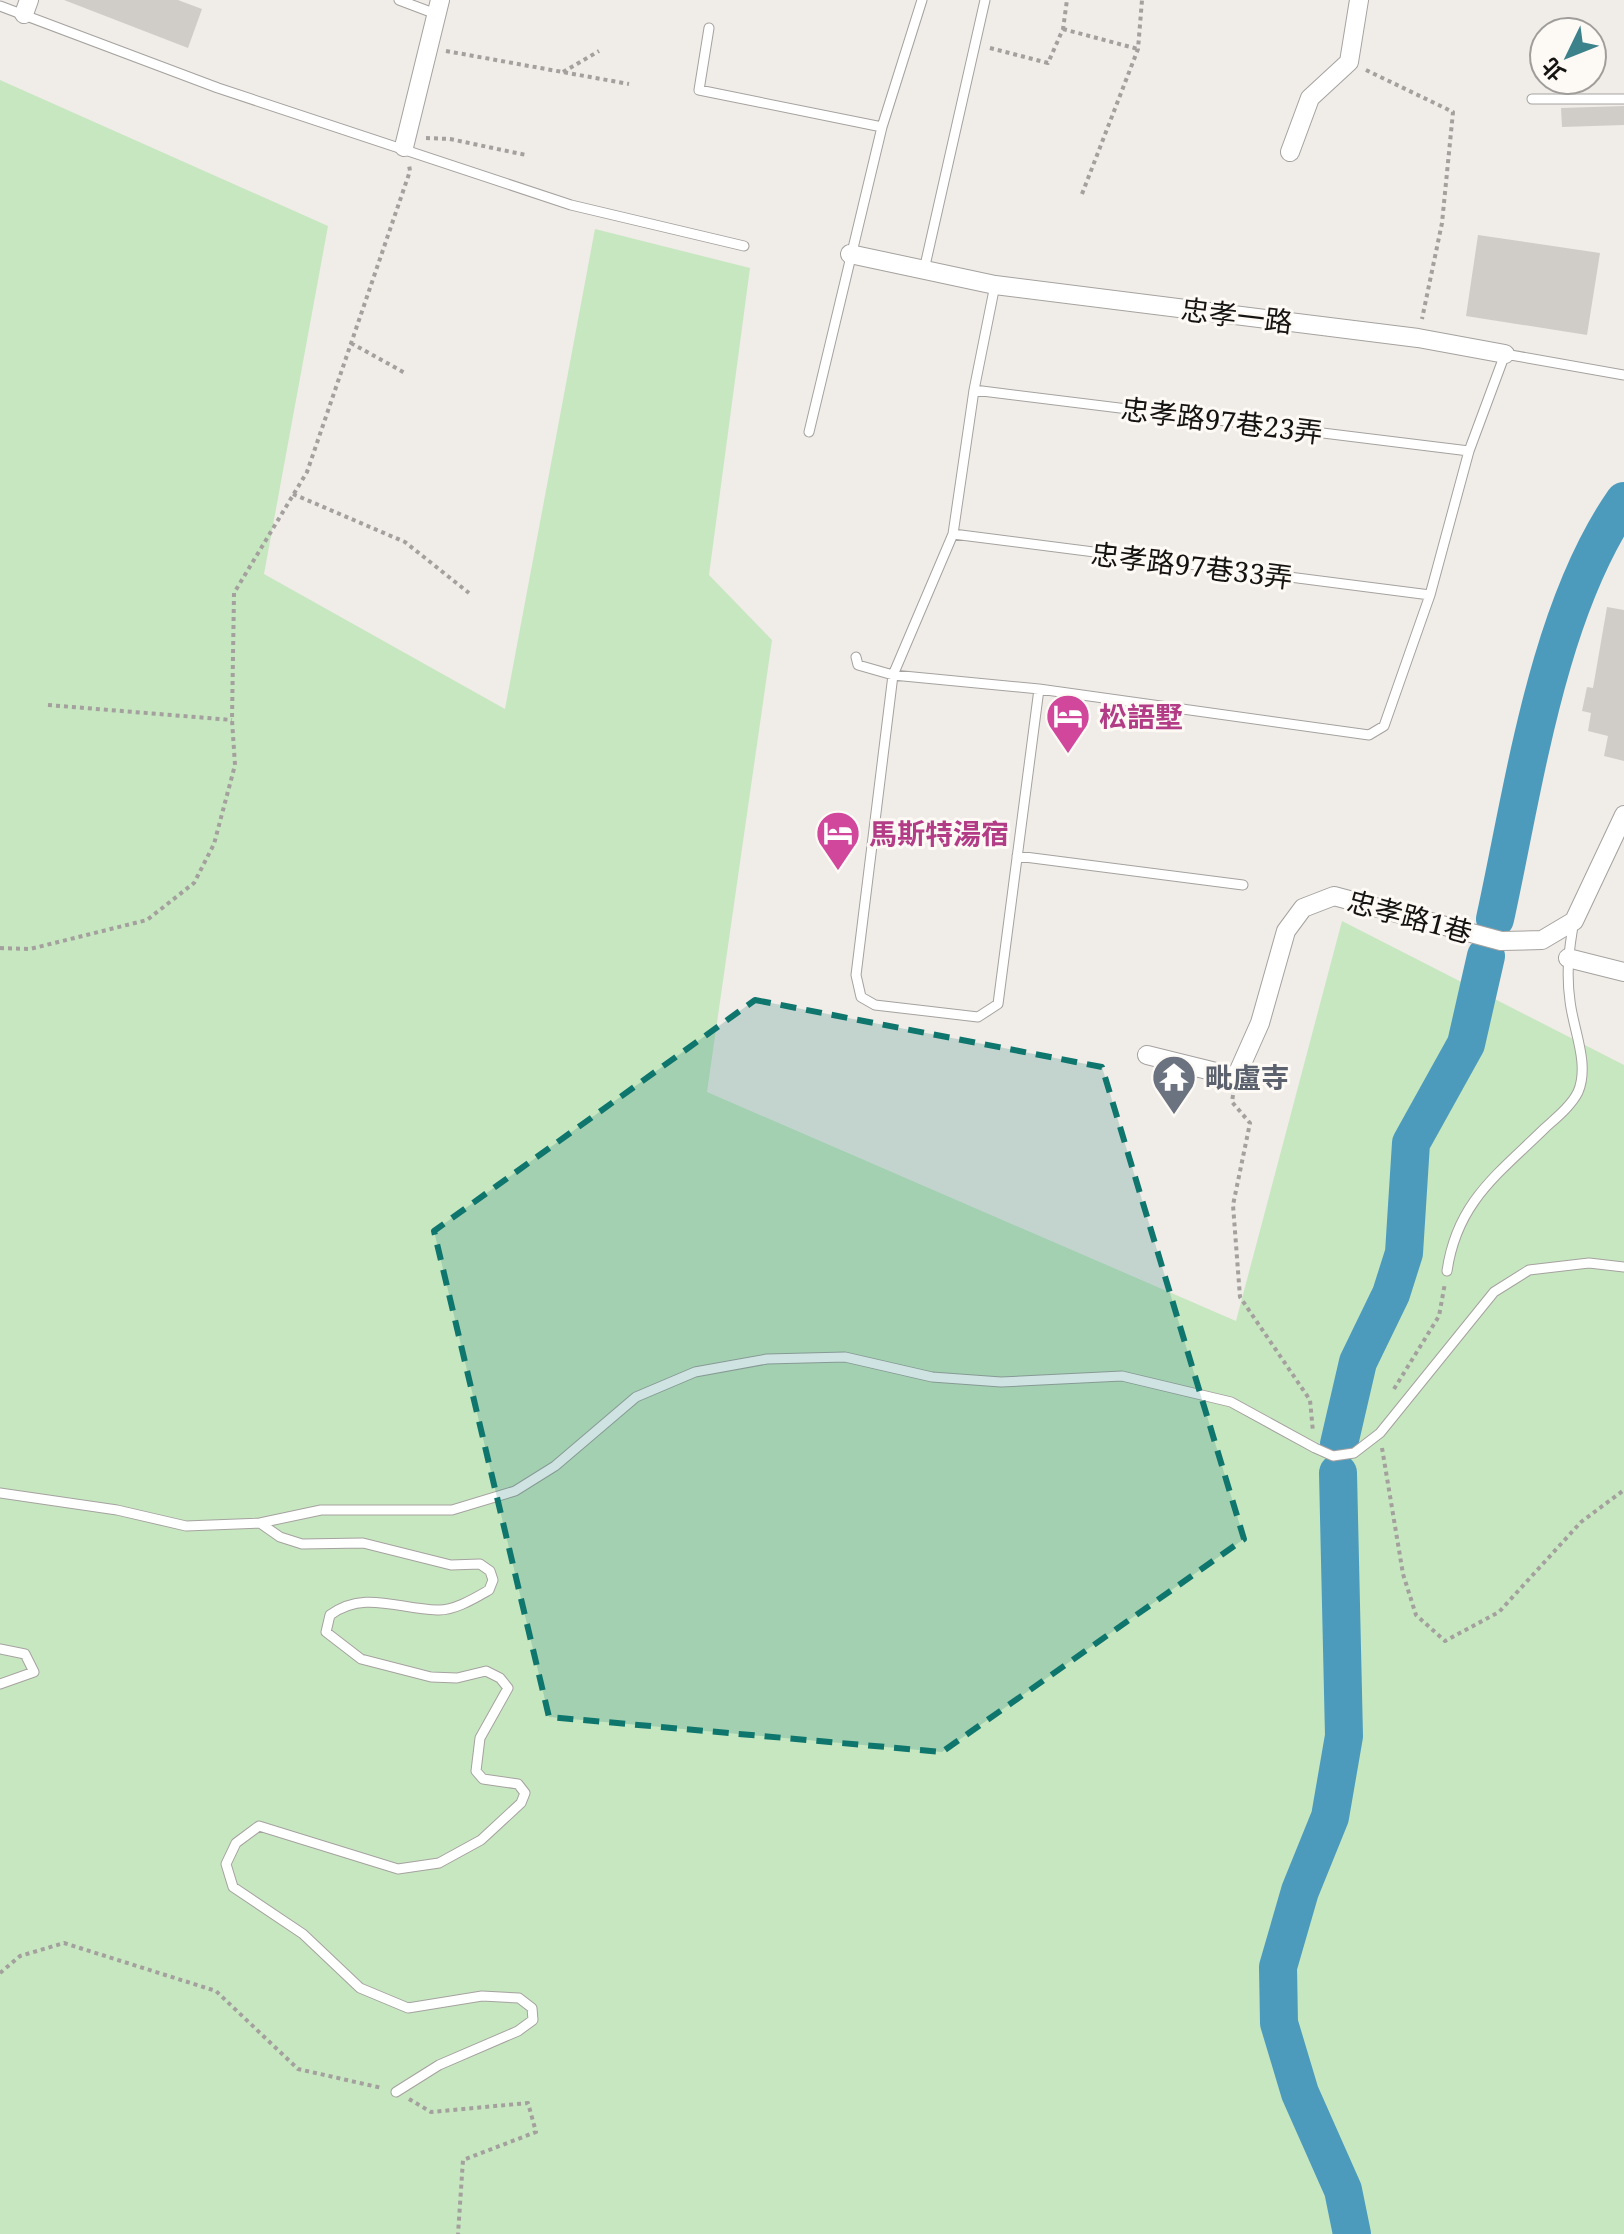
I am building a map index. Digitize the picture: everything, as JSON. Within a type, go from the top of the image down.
[{"type":"street","points":[[1290,152],[1310,98],[1349,62],[1359,0]]},
{"type":"street","points":[[405,142],[438,7]]},
{"type":"street","name":"忠孝一路","points":[[850,254],[995,285],[1418,338],[1505,354]]},
{"type":"street","points":[[1574,921],[1624,815]]},
{"type":"street","name":"忠孝路1巷","points":[[1236,1077],[1260,1023],[1286,931],[1303,908],[1334,896],[1501,941],[1542,940],[1574,921]]},
{"type":"street","points":[[1568,958],[1624,972]]},
{"type":"street","points":[[1147,1055],[1236,1077]]},
{"type":"lane","points":[[399,0],[438,7]]},
{"type":"lane","points":[[809,432],[882,127],[922,0]]},
{"type":"lane","points":[[924,270],[985,0]]},
{"type":"lane","points":[[0,6],[26,7],[218,88],[405,142],[571,205],[744,246]]},
{"type":"lane","points":[[709,28],[699,90],[882,127]]},
{"type":"lane","points":[[1532,99],[1624,99]]},
{"type":"lane","points":[[995,285],[974,390],[953,534],[893,675],[856,975],[861,997],[875,1005],[978,1017],[998,1004],[1039,689]]},
{"type":"lane","points":[[856,657],[858,665],[893,675],[1039,689],[1369,735],[1384,726],[1430,595],[1469,451],[1505,354]]},
{"type":"lane","name":"忠孝一路","points":[[1505,354],[1624,375]]},
{"type":"lane","name":"忠孝路97巷23弄","points":[[974,390],[1469,451]]},
{"type":"lane","name":"忠孝路97巷33弄","points":[[953,534],[1430,595]]},
{"type":"lane","points":[[1017,856],[1243,885]]},
{"type":"lane","points":[[1447,1271],[1452,1239],[1473,1198],[1563,1111],[1578,1091],[1582,1067],[1570,1000],[1568,958],[1574,921]]},
{"type":"lane","points":[[0,1493],[117,1510],[186,1526],[260,1523],[321,1510],[452,1510],[515,1491],[555,1466],[636,1397],[695,1372],[767,1359],[845,1357],[932,1377],[1001,1382],[1122,1376],[1231,1402],[1333,1456],[1354,1453],[1380,1433],[1494,1292],[1529,1270],[1589,1263],[1624,1267]]},
{"type":"lane","points":[[260,1523],[280,1537],[302,1544],[363,1543],[451,1565],[480,1564],[490,1571],[493,1580],[489,1590],[441,1611],[363,1601],[346,1603],[330,1615],[326,1632],[361,1659],[431,1677],[457,1678],[486,1671],[500,1678],[508,1688],[480,1738],[476,1771],[483,1779],[518,1784],[525,1793],[521,1803],[481,1840],[439,1863],[398,1869],[259,1826],[236,1843],[226,1864],[233,1887],[303,1934],[360,1988],[408,2008],[482,1996],[519,1998],[532,2008],[533,2020],[518,2031],[439,2065],[396,2092]]},
{"type":"lane","points":[[0,1649],[25,1654],[34,1672],[0,1684]]},
{"type":"path","points":[[974,44],[1048,63],[1063,29],[1067,0]]},
{"type":"path","points":[[1082,194],[1138,49],[1142,0]]},
{"type":"path","points":[[1063,29],[1138,49]]},
{"type":"path","points":[[429,48],[629,84]]},
{"type":"path","points":[[563,72],[599,51]]},
{"type":"path","points":[[1349,62],[1453,112],[1442,223],[1418,338]]},
{"type":"path","points":[[0,948],[30,949],[147,920],[194,883],[214,844],[235,765],[232,720],[234,593],[307,472],[410,171],[405,142],[450,139],[526,155]]},
{"type":"path","points":[[351,343],[405,373]]},
{"type":"path","points":[[293,494],[405,542],[469,593]]},
{"type":"path","points":[[48,705],[232,720]]},
{"type":"path","points":[[1236,1077],[1232,1102],[1250,1123],[1233,1205],[1240,1297],[1310,1400],[1315,1448]]},
{"type":"path","points":[[1406,1370],[1439,1316],[1447,1271]]},
{"type":"path","points":[[1380,1433],[1407,1588],[1416,1615],[1445,1641],[1499,1612],[1581,1522],[1624,1490]]},
{"type":"path","points":[[0,1973],[20,1956],[64,1943],[216,1991],[298,2069],[396,2092],[431,2112],[528,2103],[536,2132],[463,2160],[458,2234]]},
{"type":"highlighted area","points":[[755,1000],[1102,1067],[1244,1539],[942,1752],[549,1717],[434,1231]]},
{"type":"green space","points":[[0,80],[328,226],[264,574],[505,709],[595,229],[750,268],[709,575],[772,640],[707,1092],[1236,1321],[1342,921],[1624,1065],[1624,2234],[0,2234]]},
{"type":"building","points":[[64,0],[178,0],[202,9],[188,48]]},
{"type":"building","points":[[1624,106],[1624,125],[1562,127],[1561,108]]},
{"type":"building","points":[[1478,235],[1600,253],[1587,335],[1466,316]]},
{"type":"building","points":[[1607,607],[1624,610],[1624,761],[1604,756],[1608,736],[1588,731],[1591,713],[1582,711],[1587,687],[1593,688]]},
{"type":"waterway","points":[[1495,919],[1528,758],[1557,647],[1575,595],[1598,545],[1624,501]]},
{"type":"waterway","points":[[1339,1444],[1358,1362],[1391,1294],[1404,1253],[1411,1143],[1466,1044],[1486,956]]},
{"type":"waterway","points":[[1338,1473],[1344,1736],[1330,1817],[1300,1891],[1278,1967],[1279,2023],[1300,2093],[1343,2190],[1352,2234]]},
{"type":"place","name":"松語墅","points":[[1068,755]]},
{"type":"place","name":"馬斯特湯宿","points":[[838,872]]},
{"type":"place","name":"毗盧寺","points":[[1174,1116]]}]
